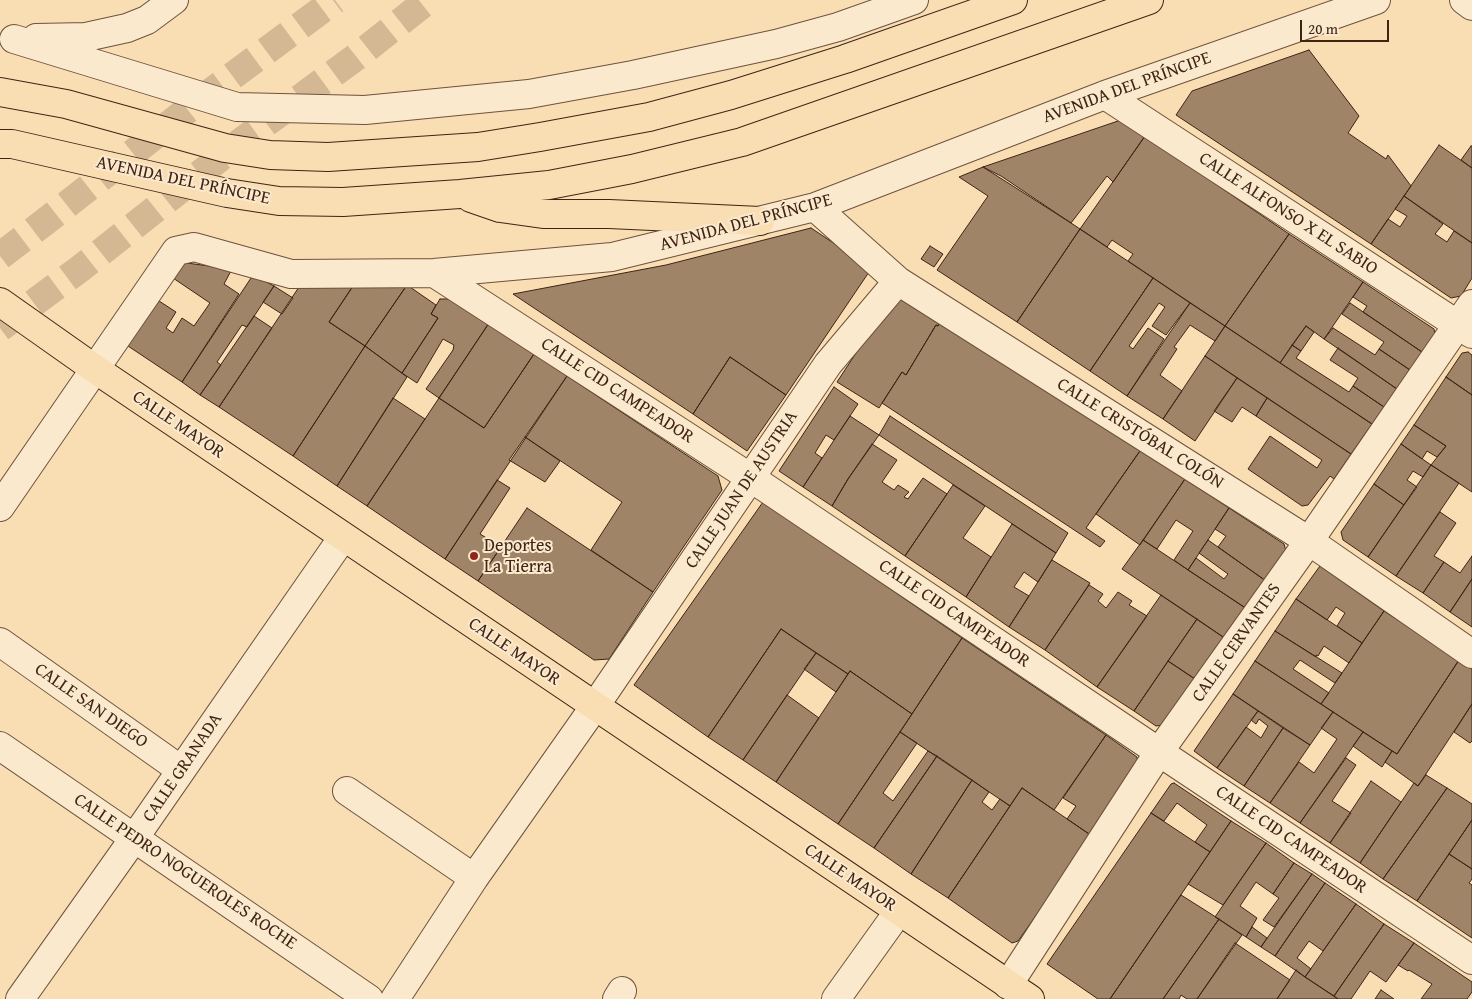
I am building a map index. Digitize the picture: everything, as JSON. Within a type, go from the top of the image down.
[{"type":"main road","points":[[0,92],[66,104],[225,148],[270,155],[328,156],[478,146],[540,137],[649,116],[731,95],[845,59],[1013,0]]},
{"type":"main road","name":"AVENIDA DEL PRÍNCIPE","points":[[0,144],[12,144],[227,192],[279,201],[343,202],[460,194],[550,185],[632,169],[742,142],[1149,0]]},
{"type":"main road","points":[[460,194],[500,208],[543,214],[609,214],[760,221]]},
{"type":"main road","name":"CALLE MAYOR","points":[[0,302],[95,369],[343,537],[1019,992]]},
{"type":"street","points":[[7,38],[86,37],[127,28],[147,20],[174,0]]},
{"type":"street","points":[[7,38],[237,107],[365,110],[529,94],[634,75],[838,27],[914,0]]},
{"type":"street","name":"AVENIDA DEL PRÍNCIPE","points":[[95,369],[176,251],[194,247],[291,274],[434,273],[612,257],[815,207],[1105,95],[1376,0]]},
{"type":"street","points":[[1464,0],[1472,6]]},
{"type":"street","name":"CALLE ALFONSO X EL SABIO","points":[[1105,95],[1467,321]]},
{"type":"street","name":"CALLE CRISTÓBAL COLÓN","points":[[815,207],[898,281],[1309,541],[1472,654]]},
{"type":"street","name":"CALLE CID CAMPEADOR","points":[[434,273],[751,478],[1472,960]]},
{"type":"street","name":"CALLE JUAN DE AUSTRIA","points":[[395,999],[474,878],[828,364],[898,281]]},
{"type":"street","name":"CALLE CERVANTES","points":[[1019,992],[1160,752],[1467,321]]},
{"type":"street","points":[[0,507],[95,369]]},
{"type":"street","name":"CALLE GRANADA","points":[[20,999],[343,537]]},
{"type":"street","name":"CALLE SAN DIEGO","points":[[0,642],[181,770]]},
{"type":"street","name":"CALLE PEDRO NOGUEROLES ROCHE","points":[[0,746],[369,999]]},
{"type":"street","points":[[347,791],[474,878]]},
{"type":"street","points":[[836,999],[899,911]]},
{"type":"building","points":[[1309,50],[1359,116],[1348,133],[1386,159],[1388,155],[1411,186],[1371,244],[1176,115],[1192,91]]},
{"type":"building","points":[[1121,120],[1145,136],[1113,182],[1107,176],[1071,223],[983,167]]},
{"type":"building","points":[[1145,136],[1289,234],[1225,326],[1128,261],[1133,254],[1112,240],[1107,247],[1080,229]]},
{"type":"building","points":[[1439,145],[1472,168],[1472,243],[1404,196]]},
{"type":"building","points":[[1472,146],[1472,168],[1461,160]]},
{"type":"building","points":[[983,167],[1001,176],[1080,229],[1017,322],[937,270],[988,196],[959,177]]},
{"type":"building","points":[[1404,196],[1443,224],[1435,234],[1447,242],[1454,231],[1472,243],[1472,278],[1461,296],[1451,298],[1371,244],[1388,219],[1400,227],[1407,216],[1395,209]]},
{"type":"building","points":[[811,228],[868,266],[869,272],[786,395],[730,357],[693,414],[513,294],[666,265]]},
{"type":"building","points":[[1080,229],[1153,278],[1090,371],[1017,322]]},
{"type":"building","points":[[1289,234],[1363,282],[1324,339],[1306,326],[1280,363],[1225,326]]},
{"type":"building","points":[[930,246],[943,254],[934,267],[921,259]]},
{"type":"building","points":[[179,262],[232,269],[224,284],[239,294],[182,382],[128,346],[156,299],[176,312],[166,328],[173,333],[182,318],[194,326],[210,303],[170,276]]},
{"type":"building","points":[[253,275],[274,286],[247,327],[242,325],[217,362],[221,365],[200,395],[182,382]]},
{"type":"building","points":[[1153,278],[1190,303],[1166,335],[1152,326],[1165,307],[1159,303],[1129,346],[1133,349],[1148,328],[1164,339],[1127,396],[1090,371]]},
{"type":"building","points":[[1363,282],[1434,329],[1435,334],[1422,352],[1363,312],[1367,306],[1353,297]]},
{"type":"building","points":[[407,285],[436,305],[431,314],[438,318],[402,373],[365,346]]},
{"type":"building","points":[[407,285],[365,346],[329,322],[353,286]]},
{"type":"building","points":[[274,286],[293,298],[282,314],[263,302]]},
{"type":"building","points":[[353,286],[329,322],[365,346],[293,456],[219,407],[299,287]]},
{"type":"building","points":[[894,295],[941,317],[938,326],[936,325],[906,375],[902,372],[879,408],[837,382]]},
{"type":"building","points":[[440,299],[451,299],[489,323],[439,398],[426,389],[453,350],[454,345],[443,339],[417,383],[402,373],[438,318],[431,314]]},
{"type":"building","points":[[1190,303],[1225,326],[1215,341],[1190,325],[1174,347],[1177,349],[1160,375],[1182,391],[1163,419],[1127,396]]},
{"type":"building","points":[[1350,303],[1422,352],[1410,370],[1379,349],[1384,342],[1342,314]]},
{"type":"building","points":[[254,316],[272,328],[219,407],[200,395]]},
{"type":"building","points":[[941,317],[1142,448],[1086,528],[1105,541],[1100,547],[882,403],[902,372],[906,375],[936,325],[938,326]]},
{"type":"building","points":[[489,323],[534,354],[484,428],[439,398]]},
{"type":"building","points":[[1225,326],[1372,424],[1351,454],[1205,356]]},
{"type":"building","points":[[1306,326],[1314,332],[1301,351],[1292,345]]},
{"type":"building","points":[[1333,328],[1375,355],[1379,349],[1410,370],[1397,389],[1324,339]]},
{"type":"building","points":[[1292,345],[1301,351],[1296,358],[1349,392],[1353,386],[1384,407],[1372,424],[1280,363]]},
{"type":"building","points":[[365,346],[407,377],[337,486],[293,456]]},
{"type":"building","points":[[1338,348],[1397,389],[1384,407],[1353,386],[1358,378],[1330,360]]},
{"type":"building","points":[[1468,352],[1472,355],[1472,395],[1446,377],[1462,353]]},
{"type":"building","points":[[534,354],[567,376],[445,559],[367,506],[439,398],[484,428]]},
{"type":"building","points":[[1205,356],[1237,378],[1195,441],[1163,419]]},
{"type":"building","points":[[730,357],[786,395],[747,451],[693,414]]},
{"type":"building","points":[[567,376],[718,476],[722,490],[653,592],[591,550],[622,502],[525,437]]},
{"type":"building","points":[[1446,377],[1472,395],[1472,492],[1431,465],[1446,446],[1414,425]]},
{"type":"building","points":[[1237,378],[1267,398],[1256,416],[1242,407],[1232,422],[1214,411]]},
{"type":"building","points":[[834,387],[858,404],[834,440],[826,435],[815,453],[822,458],[803,487],[779,471]]},
{"type":"building","points":[[393,398],[425,419],[367,506],[337,486]]},
{"type":"building","points":[[1267,398],[1351,454],[1334,479],[1330,476],[1308,505],[1302,506],[1248,469],[1270,436],[1317,468],[1322,460],[1256,416]]},
{"type":"building","points":[[850,416],[879,435],[848,479],[832,506],[803,487]]},
{"type":"building","points":[[890,416],[1068,533],[1056,553],[879,435]]},
{"type":"building","points":[[1414,425],[1446,446],[1437,457],[1427,451],[1422,459],[1401,444]]},
{"type":"building","points":[[525,437],[560,461],[545,482],[509,460]]},
{"type":"building","points":[[872,444],[897,460],[882,482],[894,490],[898,485],[909,492],[904,497],[908,499],[923,478],[947,494],[905,556],[832,506]]},
{"type":"building","points":[[1401,444],[1431,465],[1423,477],[1413,471],[1407,480],[1417,487],[1404,505],[1374,484]]},
{"type":"building","points":[[1142,448],[1185,479],[1140,545],[1096,514]]},
{"type":"building","points":[[1431,465],[1459,483],[1396,576],[1368,557]]},
{"type":"building","points":[[1185,479],[1229,508],[1188,570],[1174,560],[1193,531],[1176,520],[1157,549],[1143,540]]},
{"type":"building","points":[[497,480],[510,488],[480,534],[501,547],[478,581],[445,559]]},
{"type":"building","points":[[1374,484],[1404,505],[1368,557],[1343,540],[1341,532]]},
{"type":"building","points":[[953,485],[985,506],[963,538],[991,557],[966,597],[905,556]]},
{"type":"building","points":[[763,502],[962,638],[912,714],[850,671],[848,674],[781,629],[708,737],[634,685]]},
{"type":"building","points":[[527,508],[653,592],[609,659],[594,660],[478,581]]},
{"type":"building","points":[[1229,508],[1284,544],[1286,551],[1266,581],[1218,547],[1226,536],[1215,529]]},
{"type":"building","points":[[1440,512],[1456,523],[1434,556],[1444,562],[1423,593],[1396,576]]},
{"type":"building","points":[[1012,524],[1056,553],[1038,582],[1024,572],[1014,587],[1029,596],[1009,627],[966,597]]},
{"type":"building","points":[[1143,540],[1247,609],[1226,639],[1122,569]]},
{"type":"building","points":[[1208,540],[1266,581],[1247,609],[1188,570],[1196,558],[1224,579],[1228,574],[1199,553]]},
{"type":"building","points":[[1472,556],[1472,579],[1450,612],[1423,593],[1444,562],[1460,573]]},
{"type":"building","points":[[1052,560],[1090,583],[1045,650],[1009,627]]},
{"type":"building","points":[[1320,566],[1384,611],[1362,643],[1337,626],[1345,613],[1336,607],[1327,620],[1296,599]]},
{"type":"building","points":[[1472,579],[1472,627],[1450,612]]},
{"type":"building","points":[[1089,585],[1103,594],[1098,601],[1106,608],[1118,592],[1132,601],[1129,605],[1147,616],[1097,687],[1045,650]]},
{"type":"building","points":[[1161,595],[1197,619],[1134,711],[1097,687]]},
{"type":"building","points":[[1296,599],[1362,643],[1349,663],[1324,646],[1316,657],[1275,631]]},
{"type":"building","points":[[1384,611],[1459,660],[1397,754],[1321,704]]},
{"type":"building","points":[[1197,619],[1226,639],[1198,681],[1168,661]]},
{"type":"building","points":[[781,629],[816,653],[743,760],[708,737]]},
{"type":"building","points":[[1275,631],[1342,673],[1335,683],[1300,660],[1293,669],[1329,693],[1321,704],[1255,661]]},
{"type":"building","points":[[962,638],[1106,735],[1054,810],[1022,788],[1010,806],[900,732]]},
{"type":"building","points":[[816,653],[848,674],[836,692],[804,669]]},
{"type":"building","points":[[1459,660],[1472,669],[1472,704],[1418,786],[1385,762],[1392,751],[1397,754]]},
{"type":"building","points":[[1168,661],[1198,681],[1168,724],[1156,726],[1134,711]]},
{"type":"building","points":[[1255,661],[1333,712],[1310,745],[1233,694]]},
{"type":"building","points":[[850,671],[912,714],[838,824],[776,782]]},
{"type":"building","points":[[1233,694],[1258,711],[1217,768],[1194,751]]},
{"type":"building","points":[[787,695],[819,718],[776,782],[743,760]]},
{"type":"building","points":[[1472,704],[1472,741],[1470,743],[1454,732]]},
{"type":"building","points":[[1258,711],[1283,728],[1244,786],[1217,768],[1246,727],[1261,738],[1268,726],[1259,719],[1256,724],[1251,720]]},
{"type":"building","points":[[1333,712],[1363,732],[1300,823],[1270,803],[1299,762],[1314,773],[1337,739],[1321,728]]},
{"type":"building","points":[[1283,728],[1310,745],[1270,803],[1244,786]]},
{"type":"building","points":[[900,732],[917,743],[883,793],[893,801],[928,751],[937,756],[874,848],[838,824]]},
{"type":"building","points":[[1363,732],[1392,751],[1382,767],[1353,746]]},
{"type":"building","points":[[1106,735],[1137,757],[1139,769],[1092,836],[1067,819],[1076,806],[1063,798]]},
{"type":"building","points":[[937,756],[972,780],[911,874],[874,848]]},
{"type":"building","points":[[1346,758],[1356,765],[1332,801],[1351,813],[1330,843],[1300,823]]},
{"type":"building","points":[[1426,775],[1447,788],[1383,879],[1360,863],[1414,783],[1418,786]]},
{"type":"building","points":[[972,780],[989,792],[982,802],[992,810],[1000,799],[1010,806],[948,898],[911,874]]},
{"type":"building","points":[[1371,781],[1401,802],[1360,863],[1330,843]]},
{"type":"building","points":[[1174,783],[1231,821],[1210,852],[1195,842],[1207,825],[1177,803],[1164,821],[1151,813],[1171,784]]},
{"type":"building","points":[[1022,788],[1092,836],[1018,941],[1012,943],[948,898]]},
{"type":"building","points":[[1447,788],[1472,804],[1472,820],[1417,901],[1383,879]]},
{"type":"building","points":[[1151,813],[1210,852],[1110,999],[1098,999],[1047,964]]},
{"type":"building","points":[[1472,820],[1472,869],[1449,854]]},
{"type":"building","points":[[1231,821],[1266,843],[1223,905],[1188,884]]},
{"type":"building","points":[[1266,843],[1294,863],[1273,894],[1256,882],[1240,906],[1257,918],[1246,937],[1215,917]]},
{"type":"building","points":[[1449,854],[1472,869],[1472,879],[1469,883],[1472,885],[1472,938],[1417,901]]},
{"type":"building","points":[[1294,863],[1312,874],[1274,927],[1263,920],[1279,898],[1273,894]]},
{"type":"building","points":[[1312,874],[1325,883],[1275,956],[1261,947]]},
{"type":"building","points":[[1325,883],[1356,904],[1323,951],[1309,941],[1297,958],[1311,969],[1305,977],[1275,956]]},
{"type":"building","points":[[1181,895],[1219,919],[1163,999],[1110,999]]},
{"type":"building","points":[[1356,904],[1384,924],[1334,996],[1305,977]]},
{"type":"building","points":[[1219,919],[1242,935],[1197,999],[1187,999],[1181,995],[1179,999],[1163,999]]},
{"type":"building","points":[[1384,924],[1414,943],[1386,982],[1370,971],[1351,999],[1338,999],[1334,996]]},
{"type":"building","points":[[1252,927],[1267,938],[1261,947],[1246,937]]},
{"type":"building","points":[[1235,943],[1290,980],[1277,999],[1197,999]]},
{"type":"building","points":[[1414,943],[1472,982],[1472,992],[1467,999],[1421,999],[1432,984],[1398,965]]},
{"type":"building","points":[[1296,970],[1305,977],[1338,999],[1277,999]]},
{"type":"building","points":[[1381,990],[1394,999],[1375,999]]},
{"type":"tunnel","points":[[0,256],[200,100],[335,0]]},
{"type":"tunnel","points":[[0,328],[81,268],[235,146],[356,57],[428,0]]},
{"type":"place","name":"Deportes La Tierra","points":[[474,556]]}]
